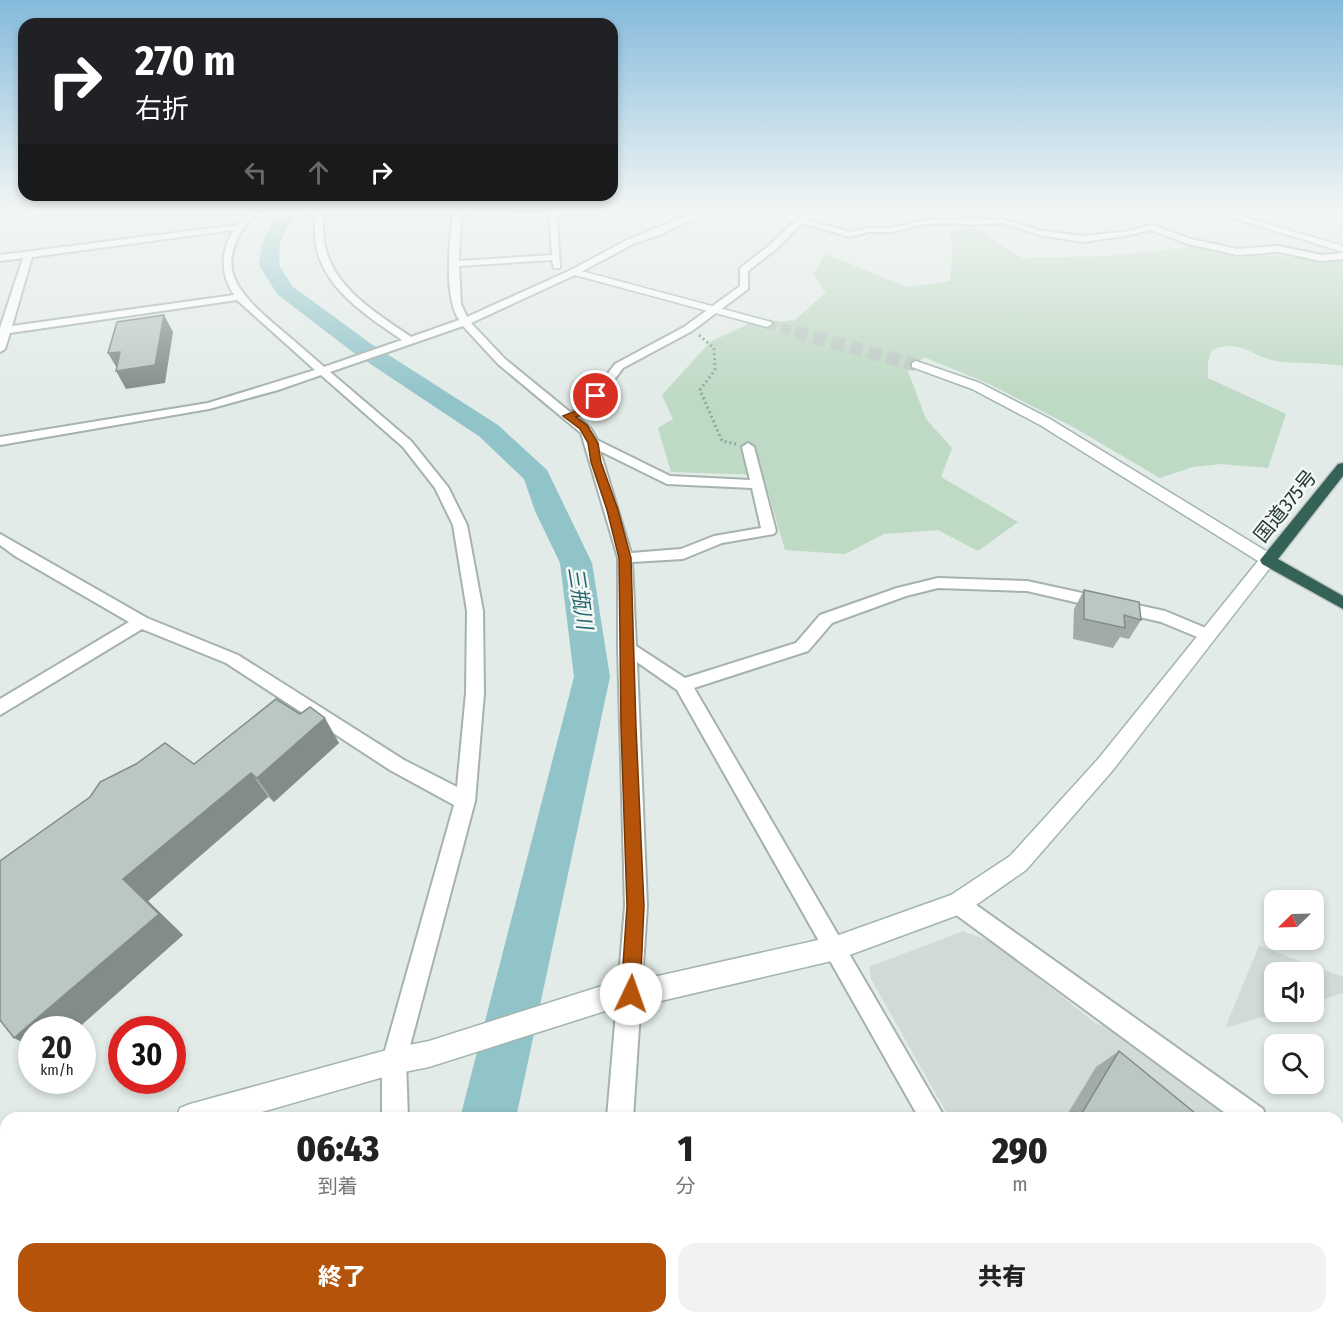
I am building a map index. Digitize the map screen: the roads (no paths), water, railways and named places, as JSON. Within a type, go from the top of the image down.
[{"type":"highway","name":"国道375号","points":[[1343,467],[1268,560],[1343,603]]},
{"type":"street","points":[[0,349],[2,331],[22,272]]},
{"type":"street","points":[[228,272],[240,297],[407,444],[441,487],[459,525],[470,570],[470,590],[475,611],[475,693],[465,801],[394,1061],[395,1112]]},
{"type":"street","points":[[329,272],[359,305],[409,340]]},
{"type":"street","points":[[455,272],[456,304],[464,322],[520,378],[584,427],[593,443],[596,462],[608,494],[625,558],[626,647],[636,906],[621,1112]]},
{"type":"street","points":[[0,441],[209,406],[274,388],[464,322],[574,272],[766,324]]},
{"type":"street","points":[[568,416],[586,410],[619,366],[688,329],[745,286],[743,272]]},
{"type":"street","points":[[2,331],[240,297]]},
{"type":"street","points":[[211,1112],[394,1061],[429,1054],[605,998],[836,948],[957,904],[1018,863],[1106,764],[1268,560],[1045,422],[976,386],[916,365]]},
{"type":"street","points":[[593,443],[668,480],[757,484]]},
{"type":"street","points":[[625,558],[683,554],[718,539],[769,531],[748,447]]},
{"type":"street","points":[[0,538],[20,553],[141,622],[231,659],[397,765],[465,801]]},
{"type":"street","points":[[683,685],[801,647],[826,619],[902,592],[938,584],[1027,586],[1165,617],[1207,635]]},
{"type":"street","points":[[0,708],[141,622]]},
{"type":"street","points":[[626,647],[683,685],[930,1112]]},
{"type":"street","points":[[957,904],[1246,1112]]},
{"type":"waterway","name":"三瓶川","points":[[273,272],[284,290],[362,348],[489,431],[537,476],[550,511],[576,563],[592,677],[489,1112]]},
{"type":"tunnel","points":[[767,324],[800,333]]},
{"type":"tunnel","points":[[795,332],[916,365]]}]
